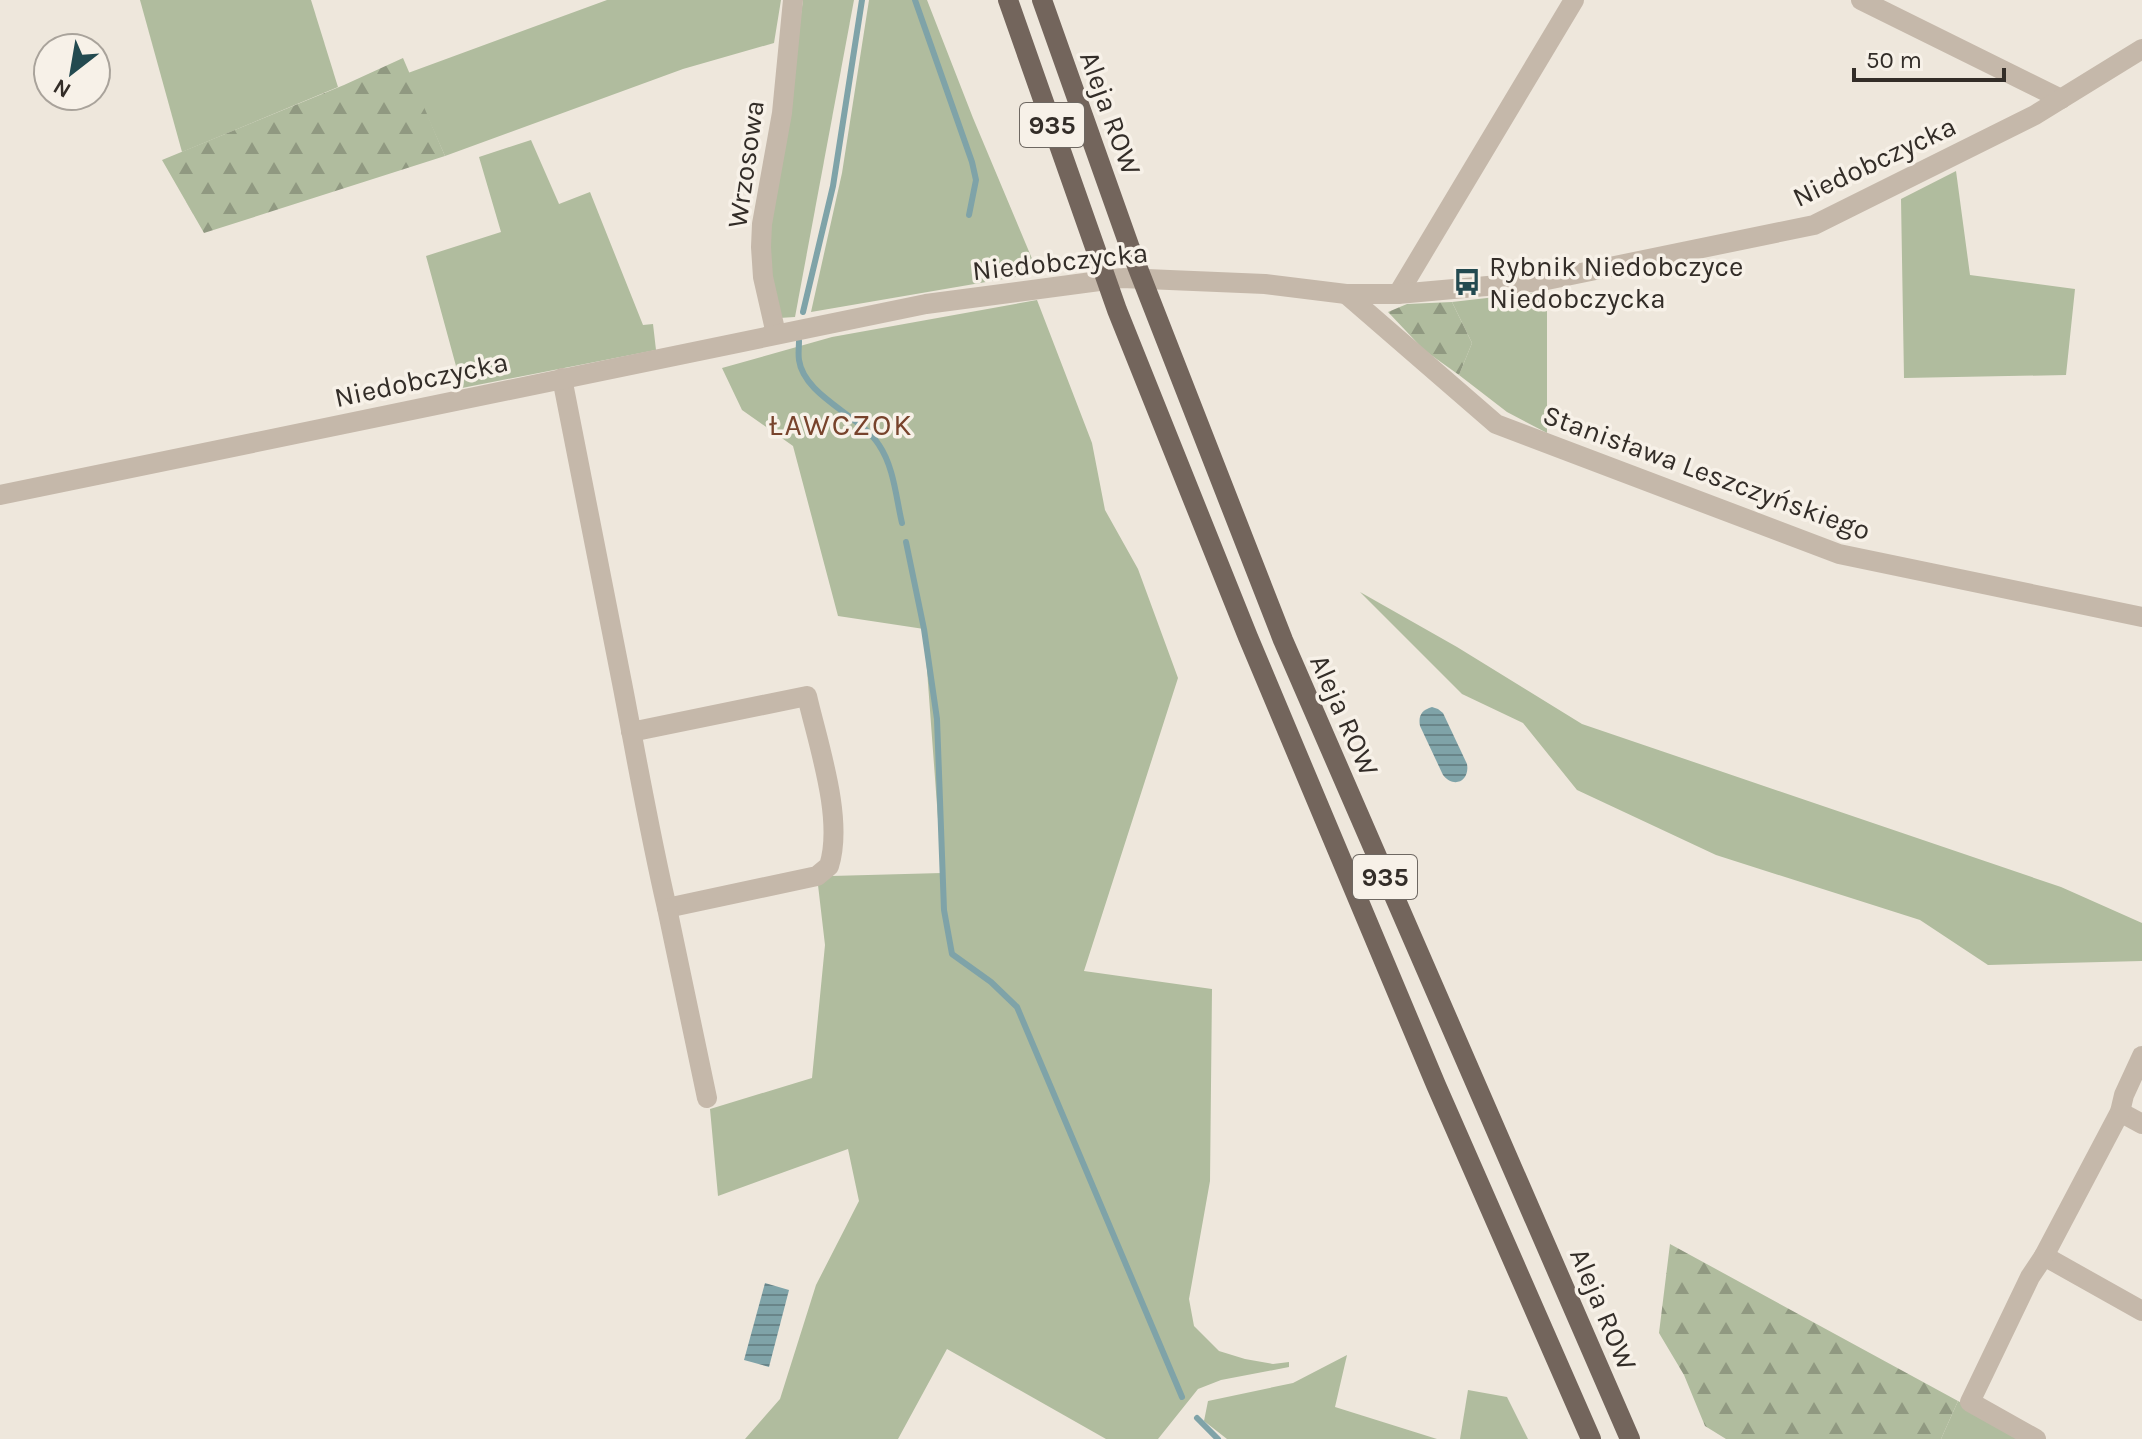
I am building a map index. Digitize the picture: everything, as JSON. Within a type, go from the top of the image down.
[{"type":"main road","name":"Aleja ROW","points":[[1008,0],[1117,310],[1290,738],[1436,1085],[1591,1439]]},
{"type":"main road","name":"Aleja ROW","points":[[1042,0],[1130,248],[1283,640],[1630,1439]]},
{"type":"street","name":"Wrzosowa","points":[[776,334],[763,277],[762,224],[782,113],[793,0]]},
{"type":"street","points":[[1398,294],[1574,0]]},
{"type":"street","points":[[1861,0],[2061,99]]},
{"type":"street","name":"Niedobczycka","points":[[0,495],[926,304],[1122,278],[1265,284],[1346,294],[1398,294],[1542,281],[1814,225],[2035,115],[2142,49]]},
{"type":"street","name":"Stanisława Leszczyńskiego","points":[[1346,294],[1496,424],[1839,554],[2142,617]]},
{"type":"street","points":[[562,378],[707,1098]]},
{"type":"street","points":[[631,732],[807,696],[829,791],[833,847],[825,872],[807,879],[667,908]]},
{"type":"street","points":[[2036,1439],[1970,1402],[2030,1277],[2120,1112],[2124,1095],[2142,1056]]},
{"type":"street","points":[[2120,1112],[2142,1124]]},
{"type":"street","points":[[2044,1256],[2142,1311]]},
{"type":"green space","points":[[140,0],[311,0],[338,87],[182,152]]},
{"type":"green space","points":[[607,0],[781,0],[774,43],[683,69],[445,156],[408,73]]},
{"type":"green space","points":[[803,0],[854,0],[795,317],[779,318],[767,253]]},
{"type":"green space","points":[[869,0],[927,0],[1038,273],[811,312],[842,173]]},
{"type":"green space","points":[[403,58],[445,156],[204,233],[162,160]]},
{"type":"green space","points":[[531,140],[559,204],[590,192],[643,325],[653,324],[656,350],[462,388],[426,256],[501,232],[479,157]]},
{"type":"green space","points":[[1956,171],[1970,275],[2075,289],[2066,375],[1904,378],[1901,199]]},
{"type":"green space","points":[[1547,291],[1547,433],[1507,412],[1459,375],[1472,343],[1452,302]]},
{"type":"green space","points":[[1037,300],[1092,443],[1105,510],[1138,569],[1178,678],[1084,971],[1212,989],[1210,1181],[1189,1299],[1194,1326],[1219,1351],[1273,1364],[1289,1362],[1289,1367],[1221,1380],[1198,1389],[1158,1439],[1106,1439],[947,1349],[898,1439],[745,1439],[780,1399],[816,1285],[859,1201],[848,1149],[718,1196],[710,1109],[812,1078],[825,945],[818,885],[831,876],[942,873],[924,629],[838,616],[793,446],[742,410],[722,368],[832,337]]},
{"type":"green space","points":[[1452,302],[1472,343],[1459,375],[1424,350],[1388,312],[1407,304]]},
{"type":"green space","points":[[1360,592],[1582,724],[2061,887],[2142,923],[2142,961],[1988,965],[1920,920],[1716,855],[1577,790],[1523,723],[1462,694]]},
{"type":"green space","points":[[1670,1244],[1958,1401],[1941,1439],[1726,1439],[1705,1426],[1684,1375],[1659,1333]]},
{"type":"green space","points":[[1347,1355],[1335,1407],[1437,1439],[1227,1439],[1204,1421],[1208,1401],[1293,1383]]},
{"type":"green space","points":[[1468,1390],[1507,1397],[1528,1439],[1460,1439]]},
{"type":"green space","points":[[1958,1401],[2024,1439],[1941,1439]]},
{"type":"water","points":[[1432,707],[1443,713],[1467,764],[1466,775],[1460,781],[1452,782],[1443,775],[1420,726],[1422,714]]},
{"type":"water","points":[[765,1283],[789,1290],[769,1367],[744,1360]]},
{"type":"waterway","points":[[803,312],[833,186],[862,0]]},
{"type":"waterway","points":[[915,0],[972,162],[976,180],[969,215]]},
{"type":"waterway","points":[[799,341],[799,360],[811,384],[879,445],[891,473],[902,523]]},
{"type":"waterway","points":[[906,542],[924,629],[937,719],[944,910],[952,954],[991,982],[1017,1007],[1182,1397]]},
{"type":"waterway","points":[[1197,1418],[1218,1439]]},
{"type":"place","name":"Rybnik Niedobczyce Niedobczycka","points":[[1467,282]]},
{"type":"district","name":"ŁAWCZOK","points":[[841,425]]}]
